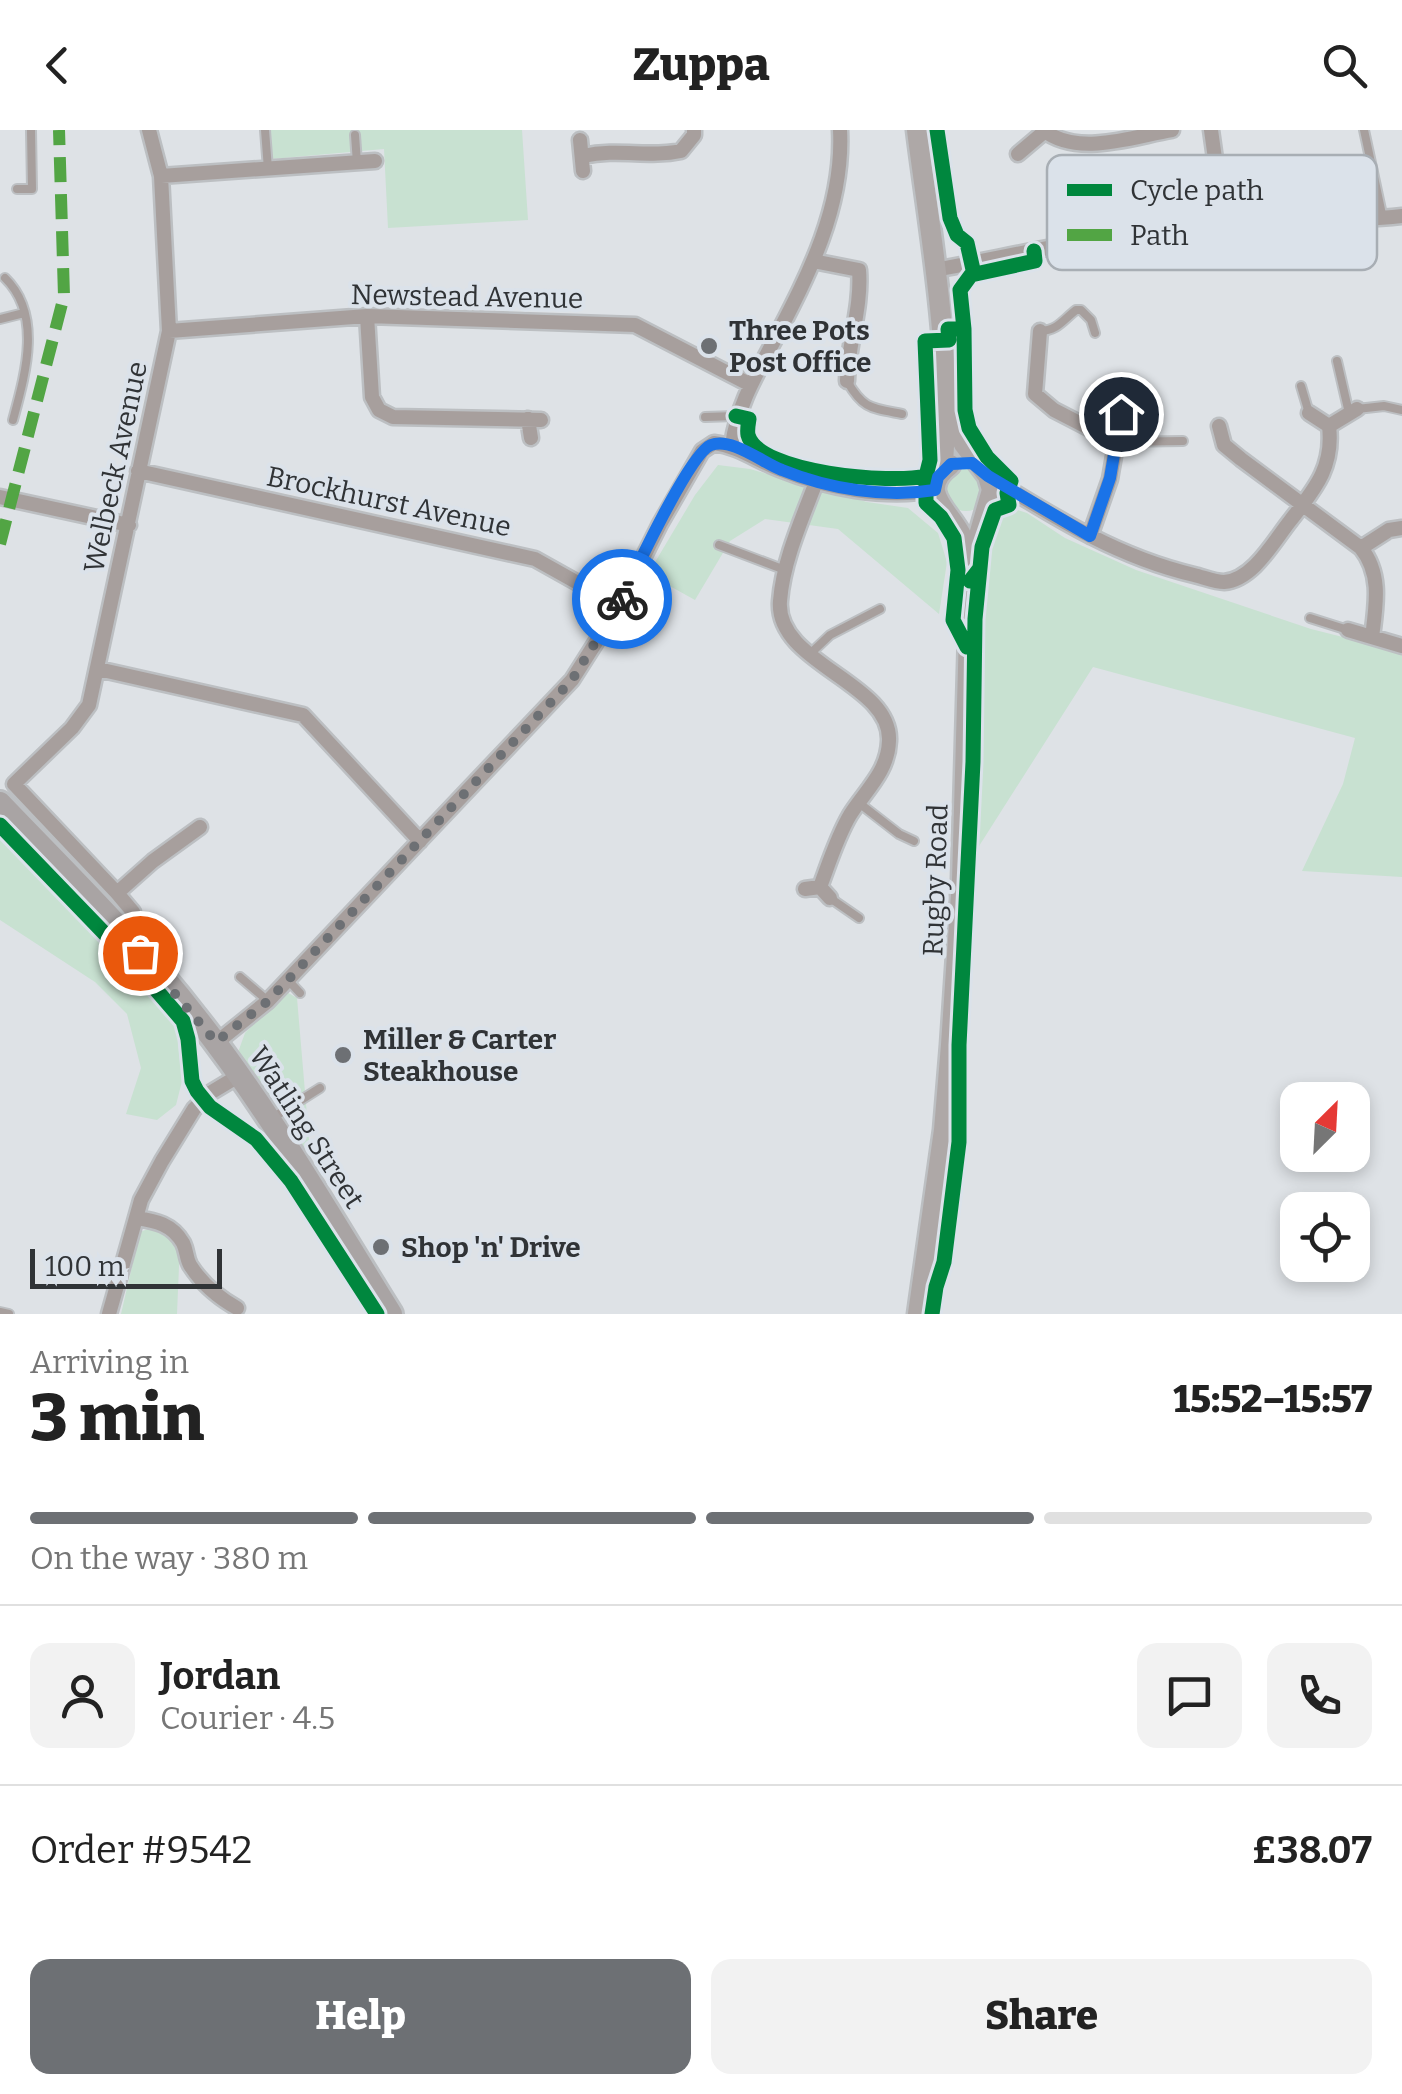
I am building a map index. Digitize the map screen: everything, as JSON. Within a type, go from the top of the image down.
[{"type":"highway","name":"Watling Street","points":[[7,794],[216,1042],[270,1119],[391,1314]]},
{"type":"main road","points":[[917,130],[947,407],[939,481],[945,511],[953,516],[971,517],[987,505],[992,490],[947,407]]},
{"type":"main road","points":[[939,481],[961,462],[985,472]]},
{"type":"main road","name":"Rugby Road","points":[[918,1314],[944,1130],[951,1045],[962,880],[970,563],[987,505]]},
{"type":"main road","name":"Rugby Road","points":[[945,511],[962,536],[970,563]]},
{"type":"street","name":"Welbeck Avenue","points":[[7,794],[72,728],[89,705],[129,526],[169,331],[161,176],[149,130]]},
{"type":"street","points":[[580,140],[583,164],[630,150],[661,155],[681,152],[694,130]]},
{"type":"street","points":[[732,445],[736,416],[749,384],[813,260],[836,194],[840,130]]},
{"type":"street","points":[[1018,154],[1043,131],[1065,144],[1092,144],[1172,130]]},
{"type":"street","points":[[1211,130],[1214,155]]},
{"type":"street","points":[[161,176],[375,161]]},
{"type":"street","points":[[1377,219],[1402,216]]},
{"type":"street","points":[[935,270],[1047,249]]},
{"type":"street","points":[[813,260],[859,270],[858,315],[851,330],[847,381]]},
{"type":"street","points":[[367,316],[372,397],[379,410],[393,417],[534,419],[531,438]]},
{"type":"street","name":"Newstead Avenue","points":[[169,331],[367,316],[635,324],[749,384]]},
{"type":"street","points":[[1040,331],[1035,394],[1054,410],[1116,442]]},
{"type":"street","points":[[1090,536],[1110,478],[1126,387]]},
{"type":"street","points":[[1330,426],[1353,411]]},
{"type":"street","points":[[1310,413],[1330,426]]},
{"type":"street","points":[[1219,426],[1224,444],[1361,548],[1372,562],[1377,598],[1372,637]]},
{"type":"street","points":[[985,472],[1090,536],[1168,569],[1224,582],[1256,564],[1304,504],[1330,459],[1330,426]]},
{"type":"street","points":[[216,1042],[268,1001],[572,680],[619,606],[702,451],[714,443],[732,445],[758,460],[816,482],[871,492],[939,481]]},
{"type":"street","name":"Brockhurst Avenue","points":[[138,472],[535,559],[619,606]]},
{"type":"street","points":[[816,482],[787,570],[781,614],[796,641],[878,710],[888,729],[889,741],[883,769],[849,817],[818,891]]},
{"type":"street","points":[[0,496],[129,526]]},
{"type":"street","points":[[987,505],[1025,499]]},
{"type":"street","points":[[1361,548],[1389,530],[1402,528]]},
{"type":"street","points":[[1348,630],[1402,646]]},
{"type":"street","points":[[98,670],[303,715],[420,840]]},
{"type":"street","points":[[7,794],[133,912]]},
{"type":"street","points":[[117,893],[200,827]]},
{"type":"street","points":[[110,1314],[148,1187],[194,1109],[210,1093],[240,1075]]},
{"type":"street","points":[[136,1218],[160,1222],[173,1231],[199,1277],[238,1308]]},
{"type":"lane","points":[[16,189],[32,189],[31,130]]},
{"type":"lane","points":[[265,130],[268,169]]},
{"type":"lane","points":[[1364,130],[1369,155]]},
{"type":"lane","points":[[355,135],[357,163]]},
{"type":"lane","points":[[1377,191],[1383,219]]},
{"type":"lane","points":[[5,278],[17,290],[24,312],[27,352],[13,420]]},
{"type":"lane","points":[[1040,331],[1050,331],[1080,310],[1091,320],[1094,334]]},
{"type":"lane","points":[[0,319],[24,312]]},
{"type":"lane","points":[[1337,361],[1353,411],[1384,406],[1402,410]]},
{"type":"lane","points":[[847,381],[857,399],[869,408],[902,414]]},
{"type":"lane","points":[[1301,386],[1310,413]]},
{"type":"lane","points":[[705,418],[736,416]]},
{"type":"lane","points":[[1116,442],[1183,441]]},
{"type":"lane","points":[[720,545],[787,570]]},
{"type":"lane","points":[[811,654],[830,635],[880,609]]},
{"type":"lane","points":[[1310,618],[1348,630]]},
{"type":"lane","points":[[859,802],[914,841]]},
{"type":"lane","points":[[818,891],[859,918]]},
{"type":"lane","points":[[240,977],[268,1001]]},
{"type":"lane","points":[[287,979],[300,992]]},
{"type":"lane","points":[[270,1119],[320,1088]]},
{"type":"lane","points":[[0,1312],[10,1314]]},
{"type":"green space","points":[[271,130],[522,130],[528,220],[388,228],[384,149],[272,159]]},
{"type":"green space","points":[[718,465],[750,469],[867,502],[908,508],[938,533],[947,562],[939,614],[838,529],[765,519],[730,541],[695,600],[648,574],[695,495]]},
{"type":"green space","points":[[966,469],[981,475],[987,490],[981,505],[966,511],[951,505],[945,490],[951,475]]},
{"type":"green space","points":[[1011,508],[1136,570],[1311,629],[1402,652],[1402,877],[1302,871],[1343,784],[1355,738],[1093,667],[974,854],[975,629],[980,548],[989,519]]},
{"type":"green space","points":[[0,830],[128,963],[176,1024],[182,1081],[176,1105],[157,1120],[126,1114],[141,1068],[127,1014],[95,982],[0,920]]},
{"type":"green space","points":[[285,991],[297,998],[312,1174],[237,1055],[245,1033]]},
{"type":"green space","points":[[153,1227],[180,1243],[177,1314],[121,1314],[140,1232]]},
{"type":"marked path","points":[[0,544],[64,296],[59,130]]},
{"type":"cycle path","points":[[937,130],[950,218],[957,235],[967,243],[974,274]]},
{"type":"cycle path","points":[[970,581],[980,568],[982,547],[995,510],[1009,505],[1011,481],[987,457],[969,428],[960,290],[971,275],[1035,261],[1034,251]]},
{"type":"cycle path","points":[[964,329],[948,329],[949,340],[925,341],[930,460],[926,503],[954,538],[958,570],[953,620],[967,647]]},
{"type":"cycle path","points":[[736,416],[749,419],[748,435],[757,448],[800,467],[858,477],[926,476]]},
{"type":"cycle path","points":[[932,1314],[944,1262],[959,1142],[959,1045],[980,568]]},
{"type":"cycle path","points":[[0,825],[133,963],[183,1021],[197,1091],[210,1107],[256,1139],[291,1181],[377,1314]]},
{"type":"way so far","points":[[140,953],[216,1042],[268,1001],[565,688],[622,599]]},
{"type":"place","name":"Three Pots Post Office","points":[[709,346]]},
{"type":"place","name":"Miller & Carter Steakhouse","points":[[343,1055]]},
{"type":"place","name":"Shop 'n' Drive","points":[[381,1247]]},
{"type":"route","points":[[622,599],[686,477],[702,451],[714,443],[732,445],[785,472],[816,482],[871,492],[935,490],[938,477],[951,464],[972,463],[1090,536],[1110,478],[1121,414]]}]
